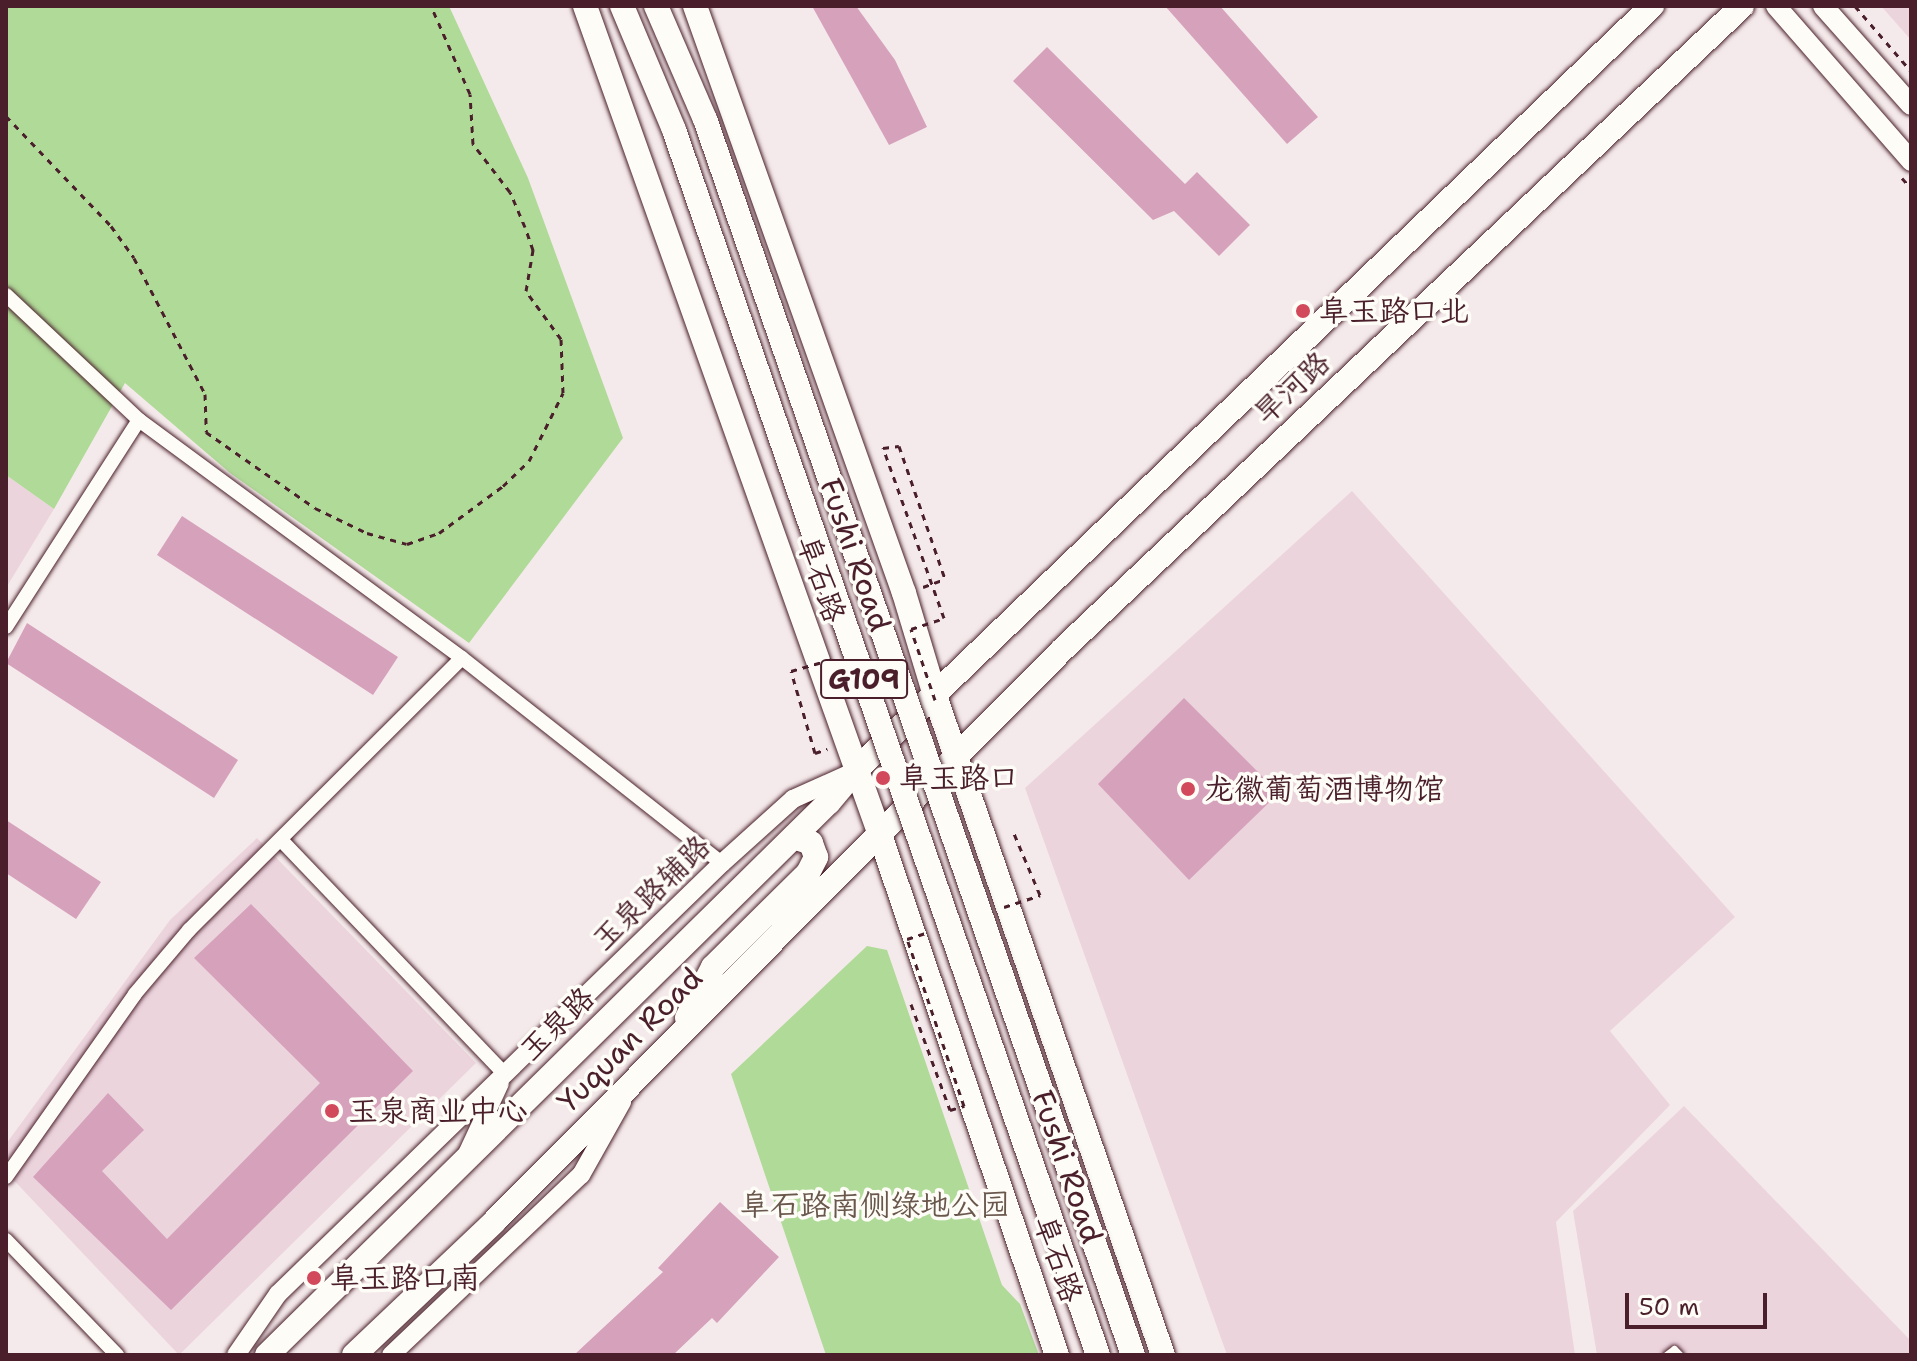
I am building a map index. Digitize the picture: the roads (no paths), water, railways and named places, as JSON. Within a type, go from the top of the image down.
[{"type":"main road","name":"阜石路","points":[[585,6],[880,835],[1057,1355]]},
{"type":"main road","name":"Fushi Road","points":[[622,6],[674,130],[1098,1355]]},
{"type":"main road","name":"Fushi Road","points":[[656,6],[705,119],[1133,1355]]},
{"type":"main road","points":[[695,6],[899,578],[935,698],[959,754],[1163,1355]]},
{"type":"main road","name":"旱河路","points":[[855,771],[935,698],[1652,6]]},
{"type":"main road","name":"旱河路","points":[[880,835],[1063,649],[1742,6]]},
{"type":"main road","points":[[1776,6],[1911,161]]},
{"type":"main road","points":[[1823,6],[1911,105]]},
{"type":"main road","name":"玉泉路","points":[[267,1355],[794,837],[855,771]]},
{"type":"main road","name":"Yuquan Road","points":[[354,1355],[880,835]]},
{"type":"main road","points":[[677,1038],[713,967],[808,873],[816,857],[811,843],[794,837]]},
{"type":"street","points":[[6,295],[139,420],[462,658],[722,863]]},
{"type":"street","points":[[6,627],[139,420]]},
{"type":"street","points":[[6,1177],[144,984],[189,930],[282,841],[462,658]]},
{"type":"street","name":"玉泉路辅路","points":[[236,1355],[278,1294],[722,863],[793,799],[855,771]]},
{"type":"street","points":[[282,841],[504,1073],[464,1159]]},
{"type":"street","points":[[391,1355],[581,1175],[635,1079]]},
{"type":"street","points":[[6,1240],[117,1355]]},
{"type":"lane","points":[[1666,1355],[1674,1349],[1680,1355]]},
{"type":"place","name":"阜玉路口北","points":[[1303,311]]},
{"type":"place","name":"阜玉路口","points":[[883,778]]},
{"type":"place","name":"龙徽葡萄酒博物馆","points":[[1188,789]]},
{"type":"place","name":"玉泉商业中心","points":[[332,1111]]},
{"type":"place","name":"阜玉路口南","points":[[314,1278]]},
{"type":"park label","name":"阜石路南侧绿地公园","points":[[875,1205]]}]
